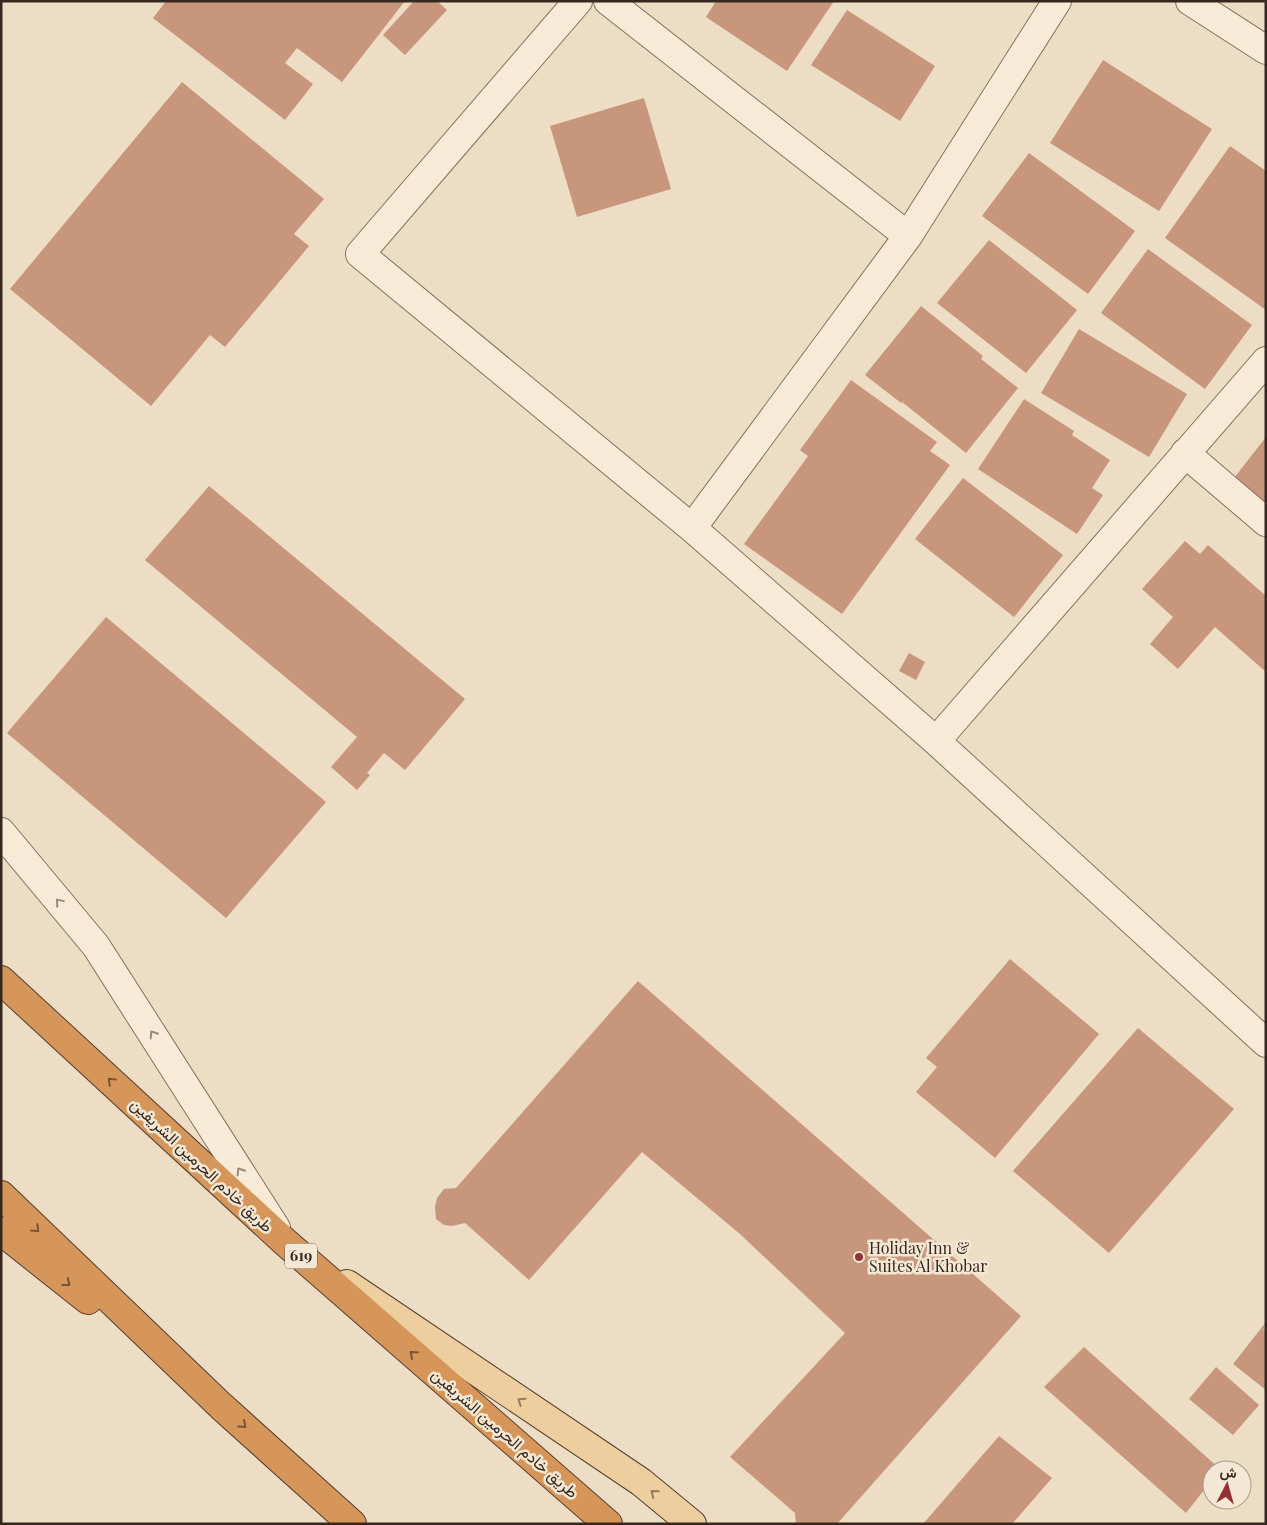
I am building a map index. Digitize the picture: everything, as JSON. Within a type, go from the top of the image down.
[{"type":"highway","name":"طريق خادم الحرمين الشريفين","points":[[1,980],[285,1242],[608,1524]]},
{"type":"highway","points":[[1,1195],[221,1406],[352,1524]]},
{"type":"highway","points":[[1,1231],[221,1406]]},
{"type":"main road","points":[[285,1242],[641,1482],[692,1524]]},
{"type":"street","points":[[578,1],[360,254],[692,528],[936,741],[1266,1043]]},
{"type":"street","points":[[608,1],[908,236]]},
{"type":"street","points":[[692,528],[908,236],[1056,1]]},
{"type":"street","points":[[1190,1],[1266,50]]},
{"type":"street","points":[[936,741],[1266,361]]},
{"type":"street","points":[[1185,453],[1266,522]]},
{"type":"street","points":[[1,832],[96,946],[285,1242]]},
{"type":"building","points":[[166,1],[405,1],[342,82],[297,48],[285,63],[313,84],[285,120],[153,18]]},
{"type":"building","points":[[414,1],[437,1],[447,10],[405,55],[383,35]]},
{"type":"building","points":[[716,1],[834,1],[787,71],[706,17]]},
{"type":"building","points":[[847,10],[935,66],[900,121],[811,65]]},
{"type":"building","points":[[1103,60],[1212,129],[1159,211],[1050,143]]},
{"type":"building","points":[[182,82],[324,199],[294,234],[309,246],[225,347],[210,335],[151,406],[10,289]]},
{"type":"building","points":[[644,98],[671,189],[577,217],[550,126]]},
{"type":"building","points":[[1230,146],[1266,171],[1266,310],[1165,238]]},
{"type":"building","points":[[1029,153],[1135,231],[1088,294],[982,216]]},
{"type":"building","points":[[989,240],[1077,310],[1026,373],[937,303]]},
{"type":"building","points":[[1148,249],[1252,325],[1205,389],[1101,313]]},
{"type":"building","points":[[921,306],[983,356],[981,359],[1018,388],[966,453],[865,375]]},
{"type":"building","points":[[1079,329],[1187,394],[1149,457],[1041,393]]},
{"type":"building","points":[[851,380],[937,442],[930,451],[950,465],[842,614],[744,544],[808,456],[800,450]]},
{"type":"building","points":[[1024,399],[1074,431],[1072,435],[1110,460],[1092,488],[1103,495],[1077,534],[978,469]]},
{"type":"building","points":[[1266,437],[1266,508],[1231,482]]},
{"type":"building","points":[[963,478],[1063,555],[1014,617],[915,539]]},
{"type":"building","points":[[209,486],[465,699],[405,770],[384,753],[367,773],[370,775],[357,790],[331,767],[357,737],[145,560]]},
{"type":"building","points":[[1185,541],[1200,554],[1208,545],[1266,596],[1266,672],[1215,627],[1178,669],[1150,644],[1173,617],[1142,589]]},
{"type":"building","points":[[106,617],[326,802],[226,918],[7,733]]},
{"type":"building","points":[[909,653],[925,662],[916,680],[899,671]]},
{"type":"building","points":[[1010,959],[1099,1034],[995,1158],[916,1092],[937,1067],[926,1058]]},
{"type":"building","name":"Holiday Inn & Suites Al Khobar","points":[[638,981],[1021,1316],[837,1524],[796,1524],[795,1513],[730,1457],[845,1333],[740,1234],[642,1152],[529,1280],[465,1223],[452,1226],[444,1225],[436,1219],[435,1207],[437,1198],[444,1189],[456,1188]]},
{"type":"building","points":[[1138,1028],[1234,1109],[1109,1253],[1013,1171]]},
{"type":"building","points":[[1266,1322],[1263,1331],[1266,1327],[1266,1390],[1233,1364]]},
{"type":"building","points":[[1084,1347],[1210,1460],[1202,1460],[1202,1493],[1186,1513],[1044,1387]]},
{"type":"building","points":[[1216,1367],[1259,1405],[1233,1435],[1189,1399]]},
{"type":"building","points":[[999,1436],[1052,1478],[1012,1524],[923,1524]]},
{"type":"place","name":"Holiday Inn & Suites Al Khobar","points":[[859,1257]]}]
